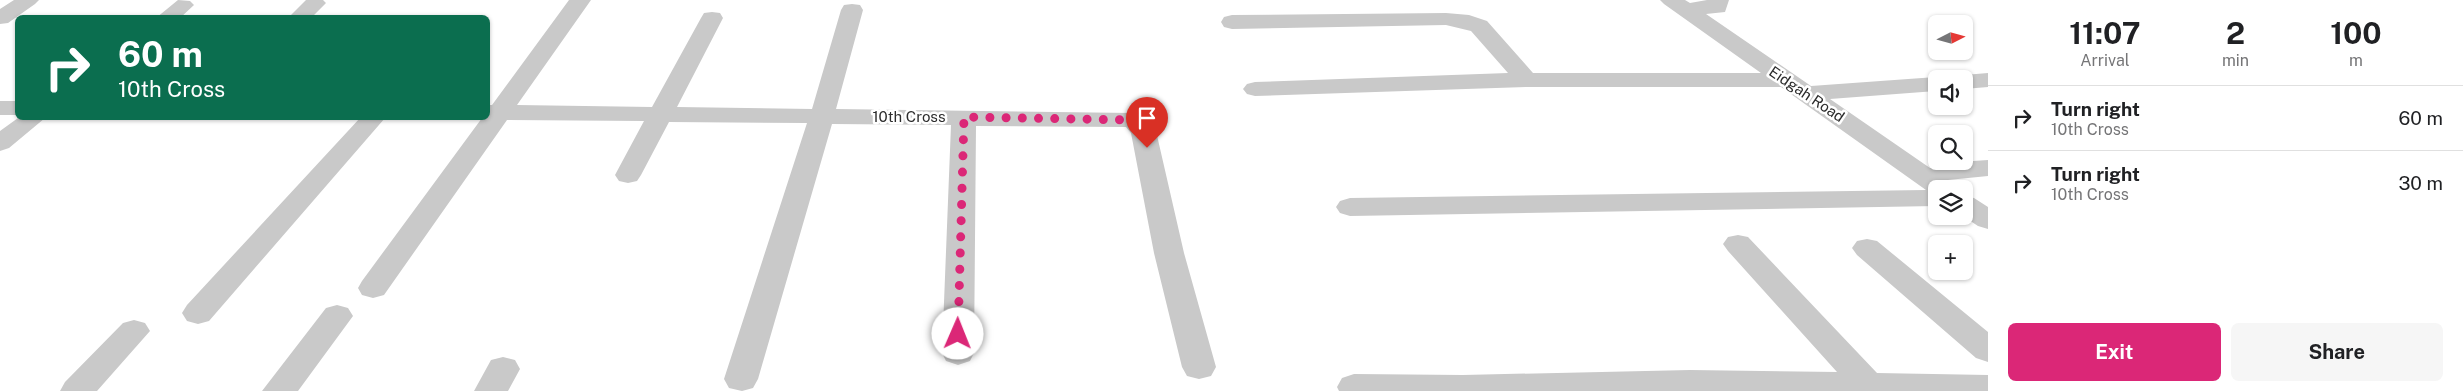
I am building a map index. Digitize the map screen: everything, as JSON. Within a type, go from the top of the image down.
[{"type":"street","points":[[0,18],[28,0]]},
{"type":"street","points":[[493,112],[580,0]]},
{"type":"street","points":[[1678,5],[1717,7],[1718,0]]},
{"type":"street","points":[[301,15],[315,3]]},
{"type":"street","name":"Eidgah Road","points":[[1678,5],[1807,94],[1928,183]]},
{"type":"street","points":[[741,379],[822,116],[852,10]]},
{"type":"street","points":[[628,175],[712,18]]},
{"type":"street","points":[[1232,22],[1446,19],[1469,22],[1479,26],[1526,80]]},
{"type":"street","points":[[1255,89],[1526,80],[1785,80]]},
{"type":"street","points":[[1973,81],[1988,80]]},
{"type":"street","points":[[1807,94],[1928,85]]},
{"type":"street","points":[[0,108],[15,108]]},
{"type":"street","name":"10th Cross","points":[[493,112],[1133,120],[1143,131],[1169,253],[1199,367]]},
{"type":"street","points":[[958,353],[964,117]]},
{"type":"street","points":[[0,143],[30,120]]},
{"type":"street","points":[[198,313],[371,120]]},
{"type":"street","points":[[373,288],[488,120]]},
{"type":"street","points":[[1945,180],[1958,170],[1988,168]]},
{"type":"street","points":[[1350,207],[1928,188]]},
{"type":"street","points":[[1973,210],[1988,220]]},
{"type":"street","points":[[1738,244],[1867,384]]},
{"type":"street","points":[[1867,248],[1988,350]]},
{"type":"street","points":[[279,391],[337,316]]},
{"type":"street","points":[[77,391],[134,331]]},
{"type":"street","points":[[1354,387],[1463,388],[1690,382],[1867,384],[1988,388]]},
{"type":"route","points":[[958,334],[964,117],[1133,120],[1143,131],[1147,148]]}]
